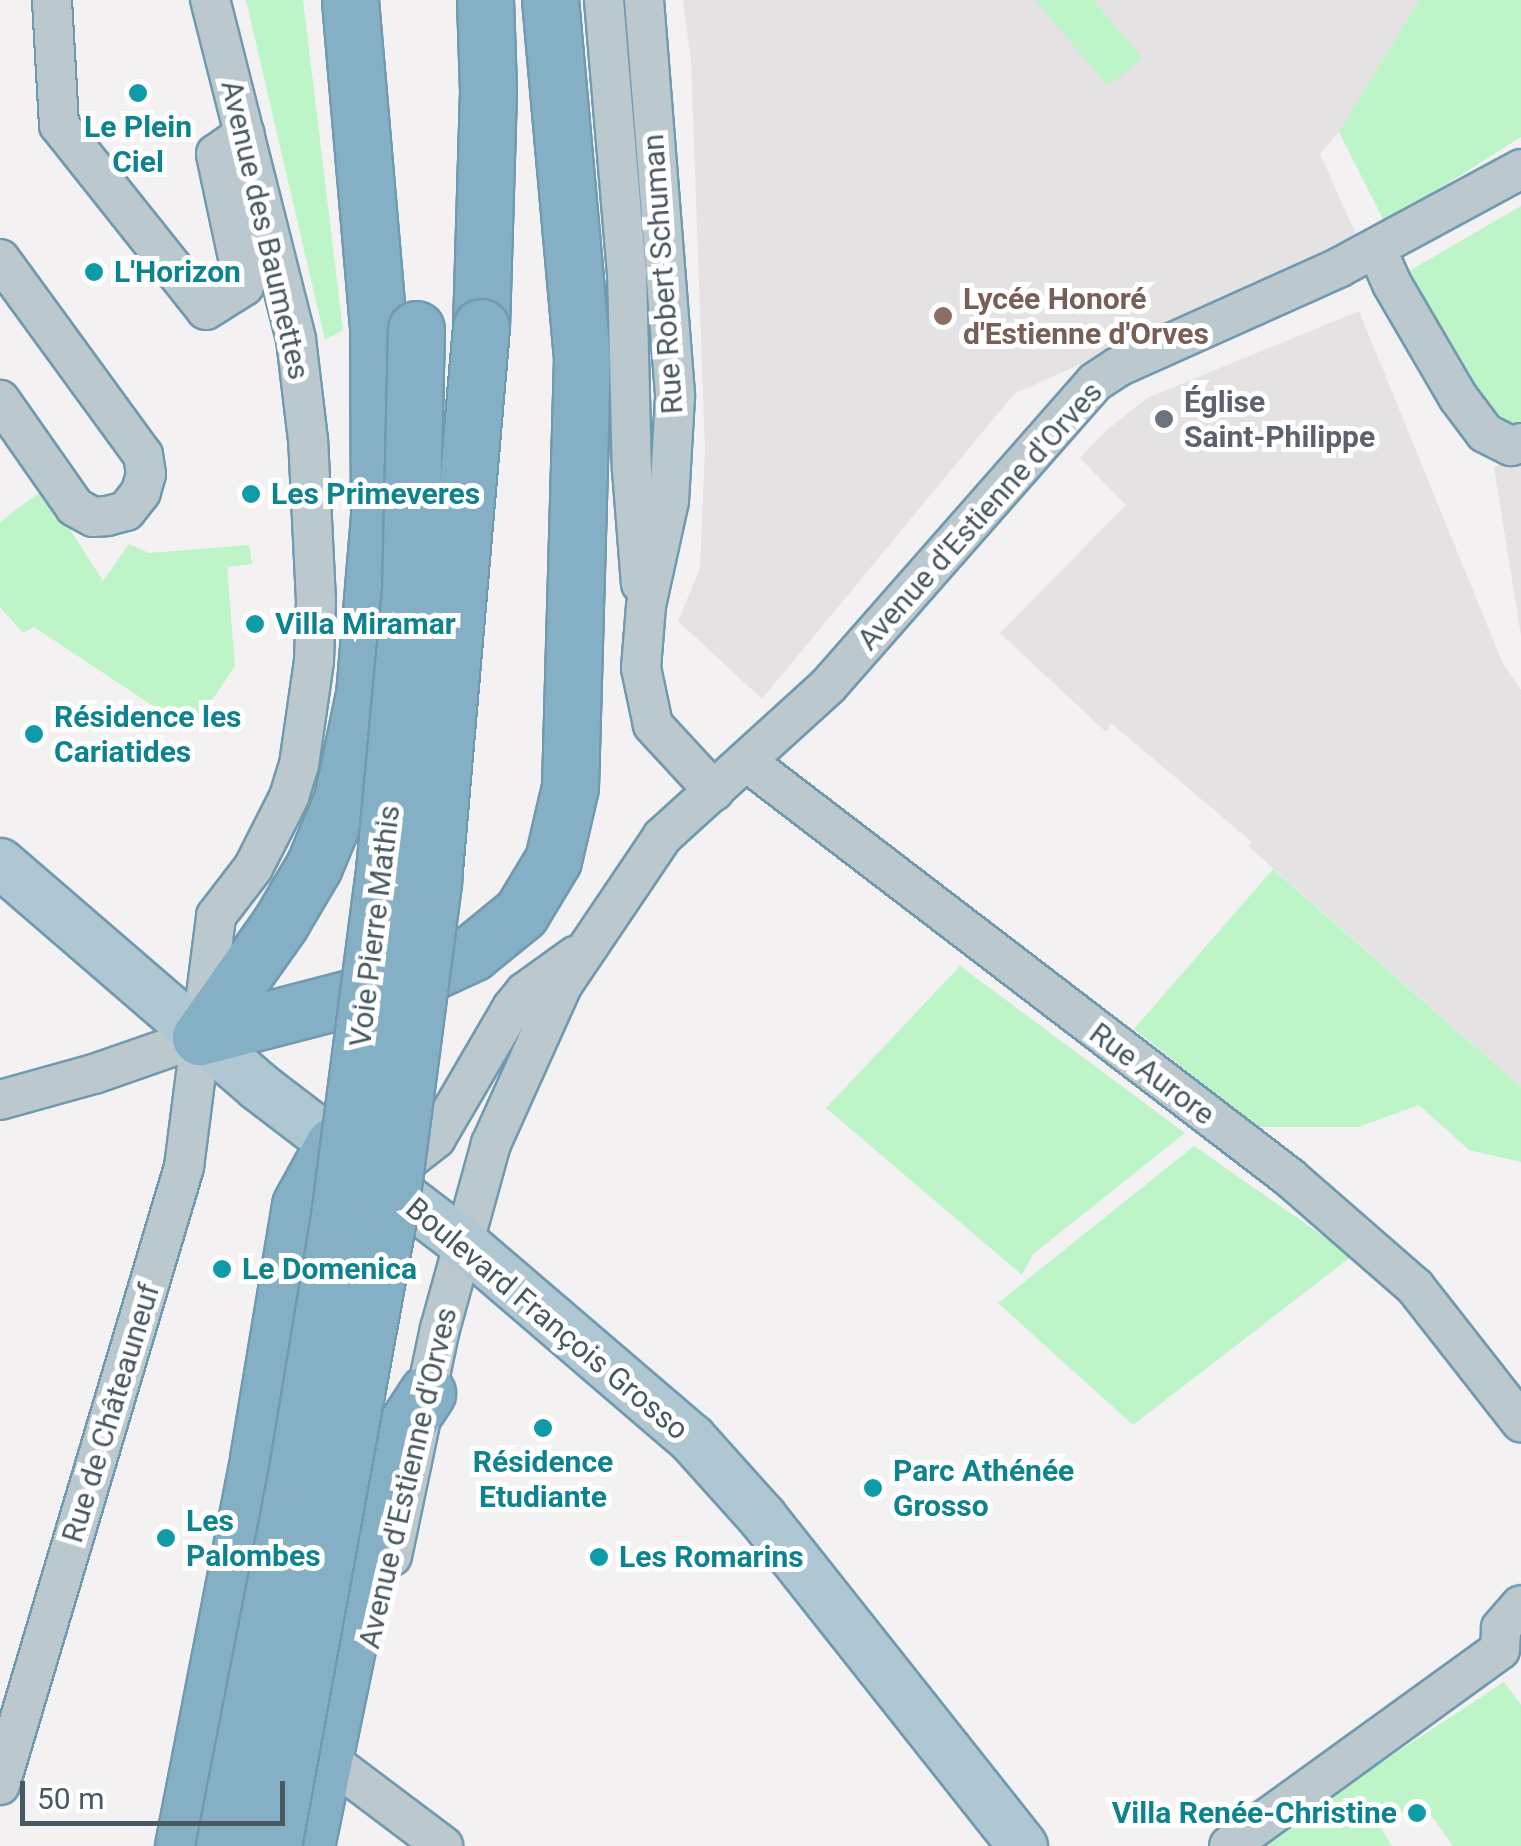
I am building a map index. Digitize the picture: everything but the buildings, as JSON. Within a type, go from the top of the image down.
[{"type":"highway","points":[[200,1037],[281,922],[314,866],[342,799],[364,695],[378,516],[378,327],[350,0]]},
{"type":"highway","name":"Voie Pierre Mathis","points":[[224,1846],[296,1476],[340,1209],[382,889],[410,592],[416,329],[402,162],[364,0]]},
{"type":"highway","name":"Voie Pierre Mathis","points":[[273,1846],[391,1202],[433,881],[481,327],[488,90],[485,0]]},
{"type":"highway","points":[[200,1037],[407,983],[472,952],[521,913],[553,860],[570,787],[582,358],[550,0]]},
{"type":"highway","points":[[183,1846],[254,1478],[300,1205],[350,1158],[346,1074],[351,1044],[369,1016],[407,983]]},
{"type":"highway","points":[[306,1846],[387,1454],[427,1394]]},
{"type":"main road","name":"Boulevard François Grosso","points":[[0,864],[200,1037],[461,1242],[692,1439],[762,1518],[1023,1846]]},
{"type":"street","points":[[52,0],[60,125],[206,310],[244,286],[216,154],[245,134]]},
{"type":"street","name":"Avenue des Baumettes","points":[[200,1037],[216,916],[253,868],[289,797],[299,766],[314,662],[316,600],[308,440],[296,339],[210,0]]},
{"type":"street","name":"Rue Robert Schuman","points":[[604,0],[627,272],[636,563],[646,606]]},
{"type":"street","name":"Rue Robert Schuman","points":[[644,0],[675,397],[668,501],[646,606],[640,668],[654,725],[714,791]]},
{"type":"street","name":"Avenue d'Estienne d'Orves","points":[[326,1846],[461,1242],[490,1144],[581,952],[662,836],[828,686],[1095,382],[1118,367],[1376,248],[1521,169]]},
{"type":"street","points":[[1376,248],[1392,284],[1467,409],[1486,433],[1511,446],[1521,443]]},
{"type":"street","points":[[0,258],[143,455],[146,474],[141,492],[126,511],[107,516],[93,517],[75,507],[0,400]]},
{"type":"street","name":"Rue Aurore","points":[[747,762],[1289,1178],[1415,1287],[1521,1422]]},
{"type":"street","name":"Avenue d'Estienne d'Orves","points":[[350,1158],[408,1161],[436,1138],[512,1008],[525,992],[581,952]]},
{"type":"street","points":[[0,1100],[94,1074],[200,1037]]},
{"type":"street","name":"Rue de Châteauneuf","points":[[0,1785],[6,1735],[184,1167],[200,1037]]},
{"type":"street","points":[[1228,1846],[1500,1650],[1501,1628],[1521,1605]]},
{"type":"street","points":[[341,1770],[442,1846]]},
{"type":"shaded area","name":"Lycée Honoré d'Estienne d'Orves","points":[[683,0],[1419,0],[1339,132],[1320,154],[1358,239],[1014,394],[762,699],[678,621],[700,568],[705,449],[691,61]]},
{"type":"shaded area","name":"Lycée Honoré d'Estienne d'Orves","points":[[1359,311],[1503,664],[1521,690],[1521,1087],[1248,846],[1252,842],[1111,723],[1106,732],[1000,633],[1126,505],[1080,458],[1107,430],[1147,398]]},
{"type":"shaded area","points":[[1521,457],[1521,636],[1494,467]]},
{"type":"green space","points":[[246,0],[303,0],[343,330],[325,340]]},
{"type":"green space","points":[[1035,0],[1093,0],[1142,58],[1108,86]]},
{"type":"green space","points":[[1419,0],[1521,0],[1521,137],[1385,223],[1339,132]]},
{"type":"green space","points":[[1521,206],[1521,424],[1503,433],[1492,431],[1404,274]]},
{"type":"green space","points":[[44,489],[103,581],[129,544],[149,553],[249,545],[252,564],[227,567],[235,666],[191,731],[34,627],[23,633],[0,607],[0,522]]},
{"type":"green space","points":[[1273,869],[1521,1087],[1521,1162],[1469,1150],[1419,1105],[1358,1127],[1258,1127],[1134,1029]]},
{"type":"green space","points":[[960,966],[1185,1133],[1033,1254],[1022,1275],[826,1108]]},
{"type":"green space","points":[[1194,1146],[1352,1256],[1133,1425],[998,1303]]},
{"type":"green space","points":[[1504,1682],[1521,1705],[1521,1846],[1453,1846],[1420,1800],[1384,1825],[1382,1830],[1392,1846],[1254,1846]]},
{"type":"place","name":"Le Plein Ciel","points":[[138,93]]},
{"type":"place","name":"L'Horizon","points":[[94,272]]},
{"type":"place","name":"Lycée Honoré d'Estienne d'Orves","points":[[943,316]]},
{"type":"place","name":"Église Saint-Philippe","points":[[1164,419]]},
{"type":"place","name":"Les Primeveres","points":[[251,494]]},
{"type":"place","name":"Villa Miramar","points":[[255,624]]},
{"type":"place","name":"Résidence les Cariatides","points":[[34,734]]},
{"type":"place","name":"Le Domenica","points":[[222,1269]]},
{"type":"place","name":"Résidence Etudiante","points":[[543,1428]]},
{"type":"place","name":"Parc Athénée Grosso","points":[[873,1488]]},
{"type":"place","name":"Les Palombes","points":[[166,1538]]},
{"type":"place","name":"Les Romarins","points":[[599,1557]]},
{"type":"place","name":"Villa Renée-Christine","points":[[1417,1813]]}]
